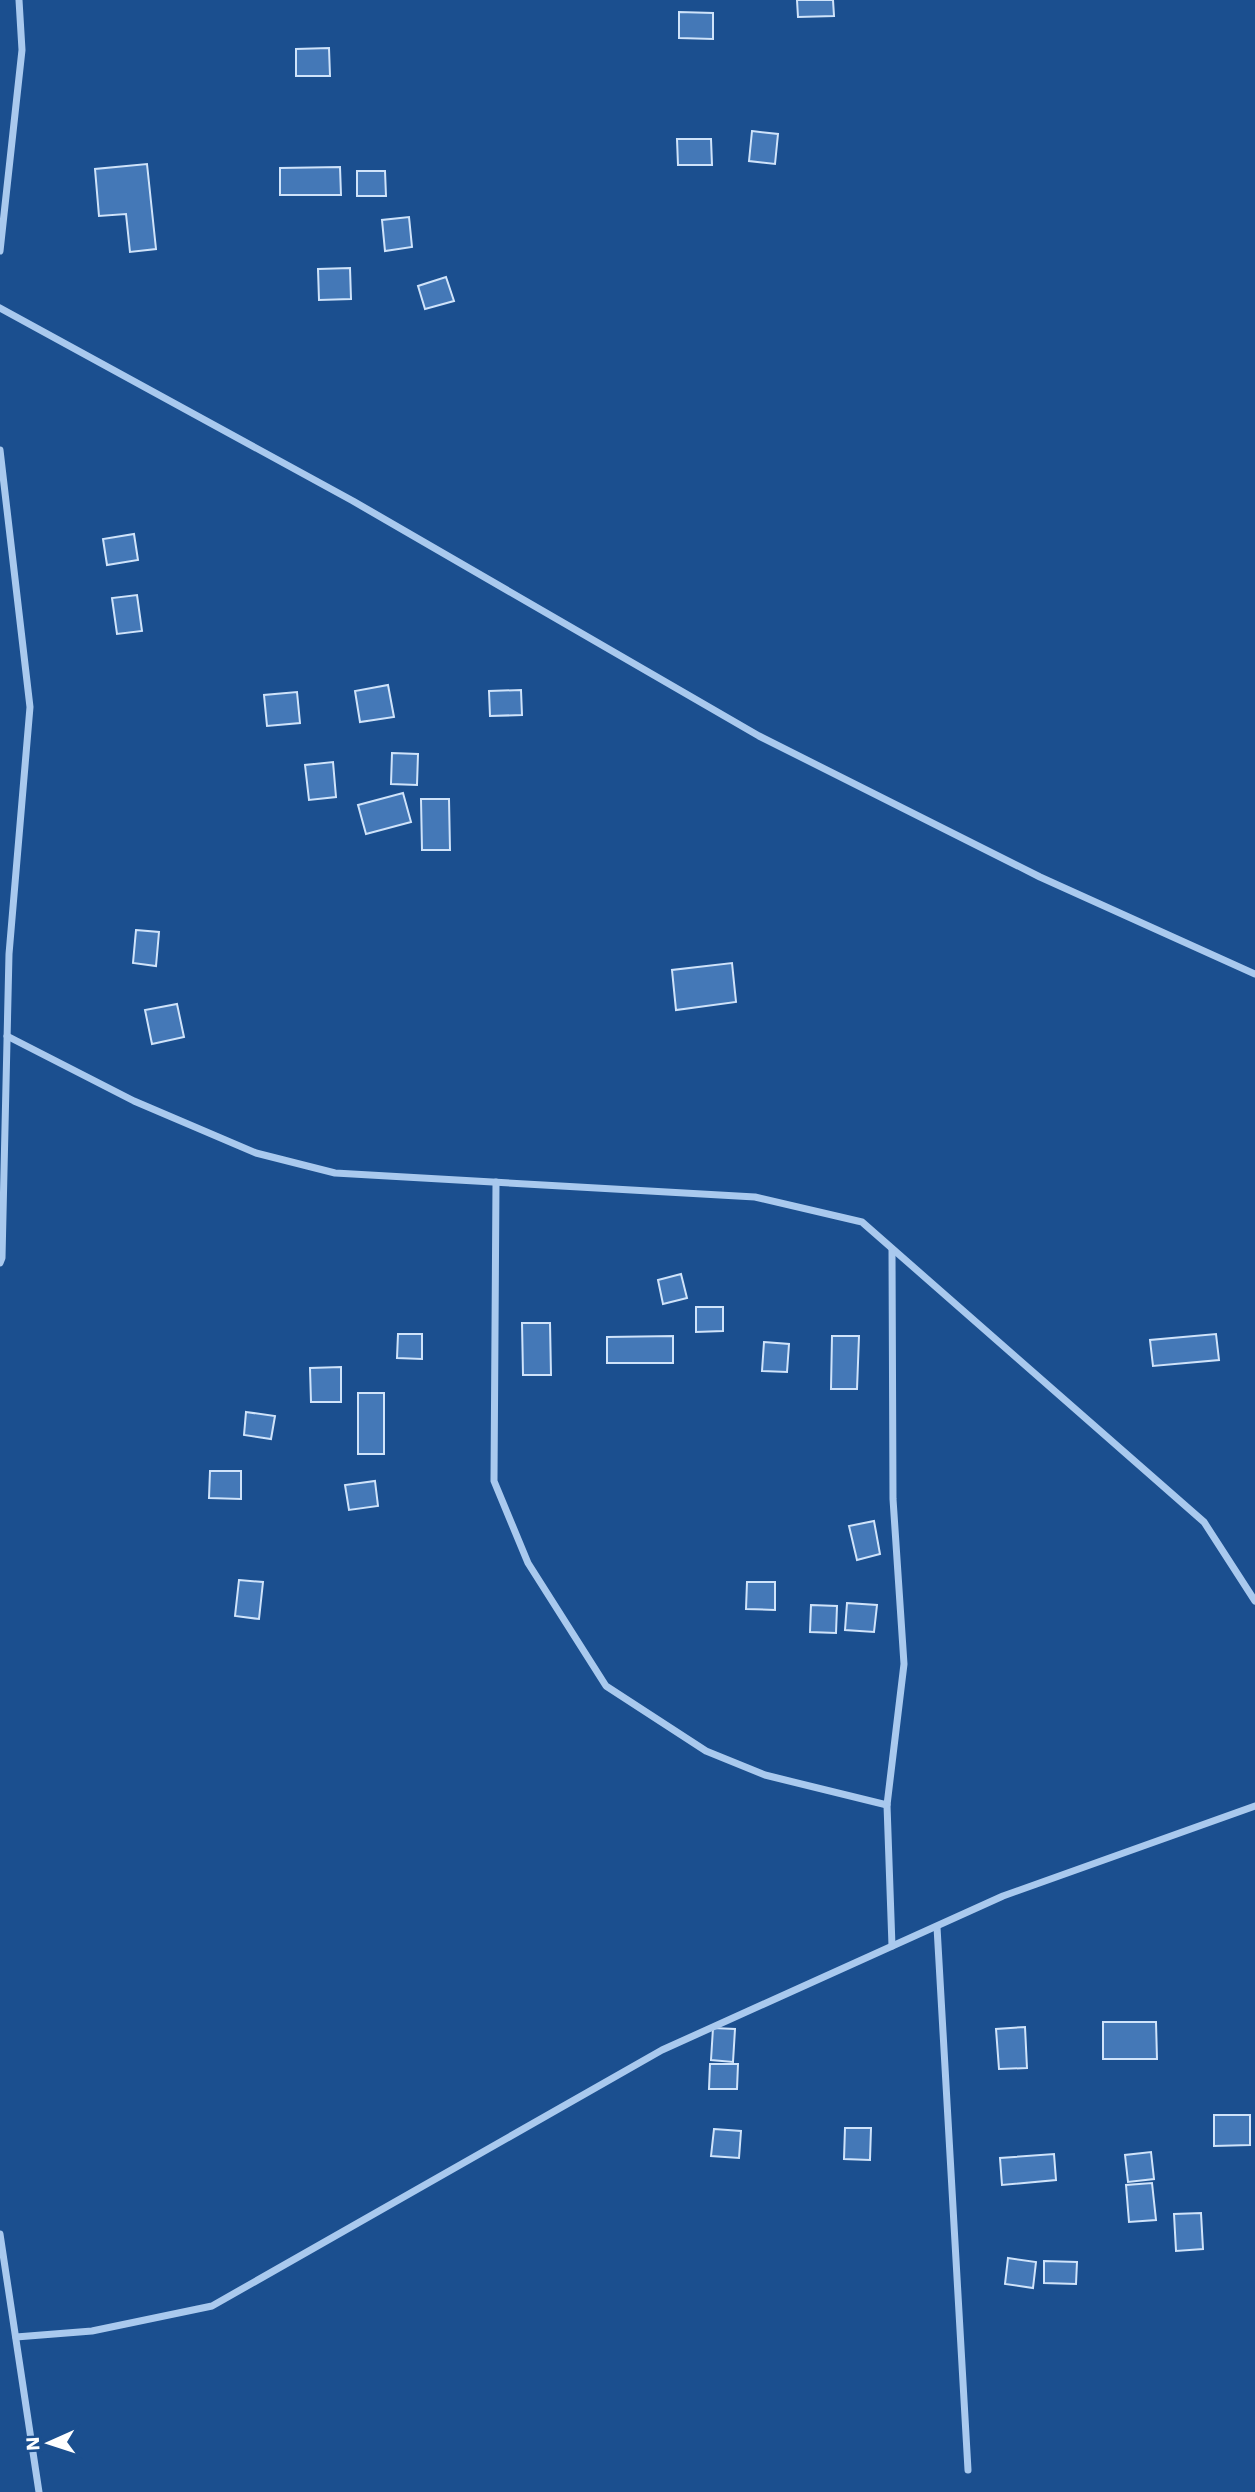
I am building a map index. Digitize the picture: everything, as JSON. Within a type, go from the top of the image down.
[{"type":"street","points":[[0,251],[22,50],[19,0]]},
{"type":"street","points":[[0,308],[352,501],[759,736],[1040,877],[1255,974]]},
{"type":"street","points":[[0,453],[30,707],[9,954],[0,1263]]},
{"type":"street","points":[[7,1036],[134,1101],[256,1153],[335,1173],[755,1197],[862,1222],[1204,1522],[1255,1601]]},
{"type":"street","points":[[496,1182],[494,1481],[528,1563],[606,1686],[706,1751],[765,1775],[887,1805]]},
{"type":"street","points":[[892,1249],[893,1499],[904,1664],[887,1805],[892,1946]]},
{"type":"street","points":[[16,2337],[92,2331],[212,2306],[662,2050],[1003,1896],[1255,1806]]},
{"type":"street","points":[[937,1927],[968,2470]]},
{"type":"street","points":[[0,2234],[39,2492]]},
{"type":"building","points":[[797,0],[833,0],[834,16],[798,17]]},
{"type":"building","points":[[679,12],[713,13],[713,39],[679,38]]},
{"type":"building","points":[[329,48],[330,76],[296,76],[296,49]]},
{"type":"building","points":[[752,131],[778,134],[775,164],[749,161]]},
{"type":"building","points":[[677,139],[711,139],[712,165],[678,165]]},
{"type":"building","points":[[147,164],[156,249],[130,252],[126,214],[99,216],[95,169]]},
{"type":"building","points":[[340,167],[341,195],[280,195],[280,168]]},
{"type":"building","points":[[357,171],[385,171],[386,196],[357,196]]},
{"type":"building","points":[[409,217],[412,247],[385,251],[382,220]]},
{"type":"building","points":[[350,268],[351,299],[319,300],[318,269]]},
{"type":"building","points":[[446,277],[454,301],[425,309],[418,286]]},
{"type":"building","points":[[134,534],[138,560],[107,565],[103,539]]},
{"type":"building","points":[[137,595],[142,631],[117,634],[112,598]]},
{"type":"building","points":[[388,685],[394,717],[360,722],[355,691]]},
{"type":"building","points":[[521,690],[522,715],[490,716],[489,691]]},
{"type":"building","points":[[297,692],[300,723],[267,726],[264,695]]},
{"type":"building","points":[[392,753],[418,754],[417,785],[391,784]]},
{"type":"building","points":[[333,762],[336,797],[309,800],[305,765]]},
{"type":"building","points":[[403,793],[411,822],[366,834],[358,805]]},
{"type":"building","points":[[421,799],[449,799],[450,850],[422,850]]},
{"type":"building","points":[[136,930],[159,932],[156,966],[133,963]]},
{"type":"building","points":[[732,963],[736,1002],[676,1010],[672,970]]},
{"type":"building","points":[[177,1004],[184,1037],[152,1044],[145,1010]]},
{"type":"building","points":[[681,1274],[687,1298],[663,1304],[658,1280]]},
{"type":"building","points":[[696,1307],[723,1307],[723,1331],[696,1332]]},
{"type":"building","points":[[522,1323],[550,1323],[551,1375],[523,1375]]},
{"type":"building","points":[[398,1334],[422,1334],[422,1359],[397,1358]]},
{"type":"building","points":[[1216,1334],[1219,1360],[1153,1366],[1150,1340]]},
{"type":"building","points":[[673,1336],[673,1363],[607,1363],[607,1337]]},
{"type":"building","points":[[832,1336],[859,1336],[857,1389],[831,1389]]},
{"type":"building","points":[[764,1342],[789,1344],[787,1372],[762,1371]]},
{"type":"building","points":[[341,1367],[341,1402],[311,1402],[310,1368]]},
{"type":"building","points":[[358,1393],[384,1393],[384,1454],[358,1454]]},
{"type":"building","points":[[246,1412],[275,1416],[271,1439],[244,1435]]},
{"type":"building","points":[[210,1471],[241,1471],[241,1499],[209,1498]]},
{"type":"building","points":[[375,1481],[378,1506],[349,1510],[345,1485]]},
{"type":"building","points":[[874,1521],[880,1554],[857,1560],[849,1526]]},
{"type":"building","points":[[239,1580],[263,1582],[259,1619],[235,1616]]},
{"type":"building","points":[[747,1582],[775,1582],[775,1610],[746,1609]]},
{"type":"building","points":[[847,1603],[877,1605],[874,1632],[845,1630]]},
{"type":"building","points":[[811,1605],[837,1606],[836,1633],[810,1632]]},
{"type":"building","points":[[1103,2022],[1156,2022],[1157,2059],[1103,2059]]},
{"type":"building","points":[[1025,2027],[1027,2068],[999,2069],[996,2029]]},
{"type":"building","points":[[713,2028],[735,2029],[733,2062],[711,2060]]},
{"type":"building","points":[[710,2064],[738,2064],[737,2089],[709,2089]]},
{"type":"building","points":[[1214,2115],[1250,2115],[1250,2145],[1214,2146]]},
{"type":"building","points":[[845,2128],[871,2128],[870,2160],[844,2159]]},
{"type":"building","points":[[714,2129],[741,2131],[739,2158],[711,2156]]},
{"type":"building","points":[[1151,2152],[1154,2179],[1128,2182],[1125,2155]]},
{"type":"building","points":[[1054,2154],[1056,2180],[1002,2185],[1000,2158]]},
{"type":"building","points":[[1152,2183],[1156,2220],[1129,2222],[1126,2185]]},
{"type":"building","points":[[1201,2213],[1203,2249],[1176,2251],[1174,2214]]},
{"type":"building","points":[[1008,2258],[1036,2262],[1033,2288],[1005,2284]]},
{"type":"building","points":[[1044,2261],[1077,2262],[1076,2284],[1044,2283]]}]
